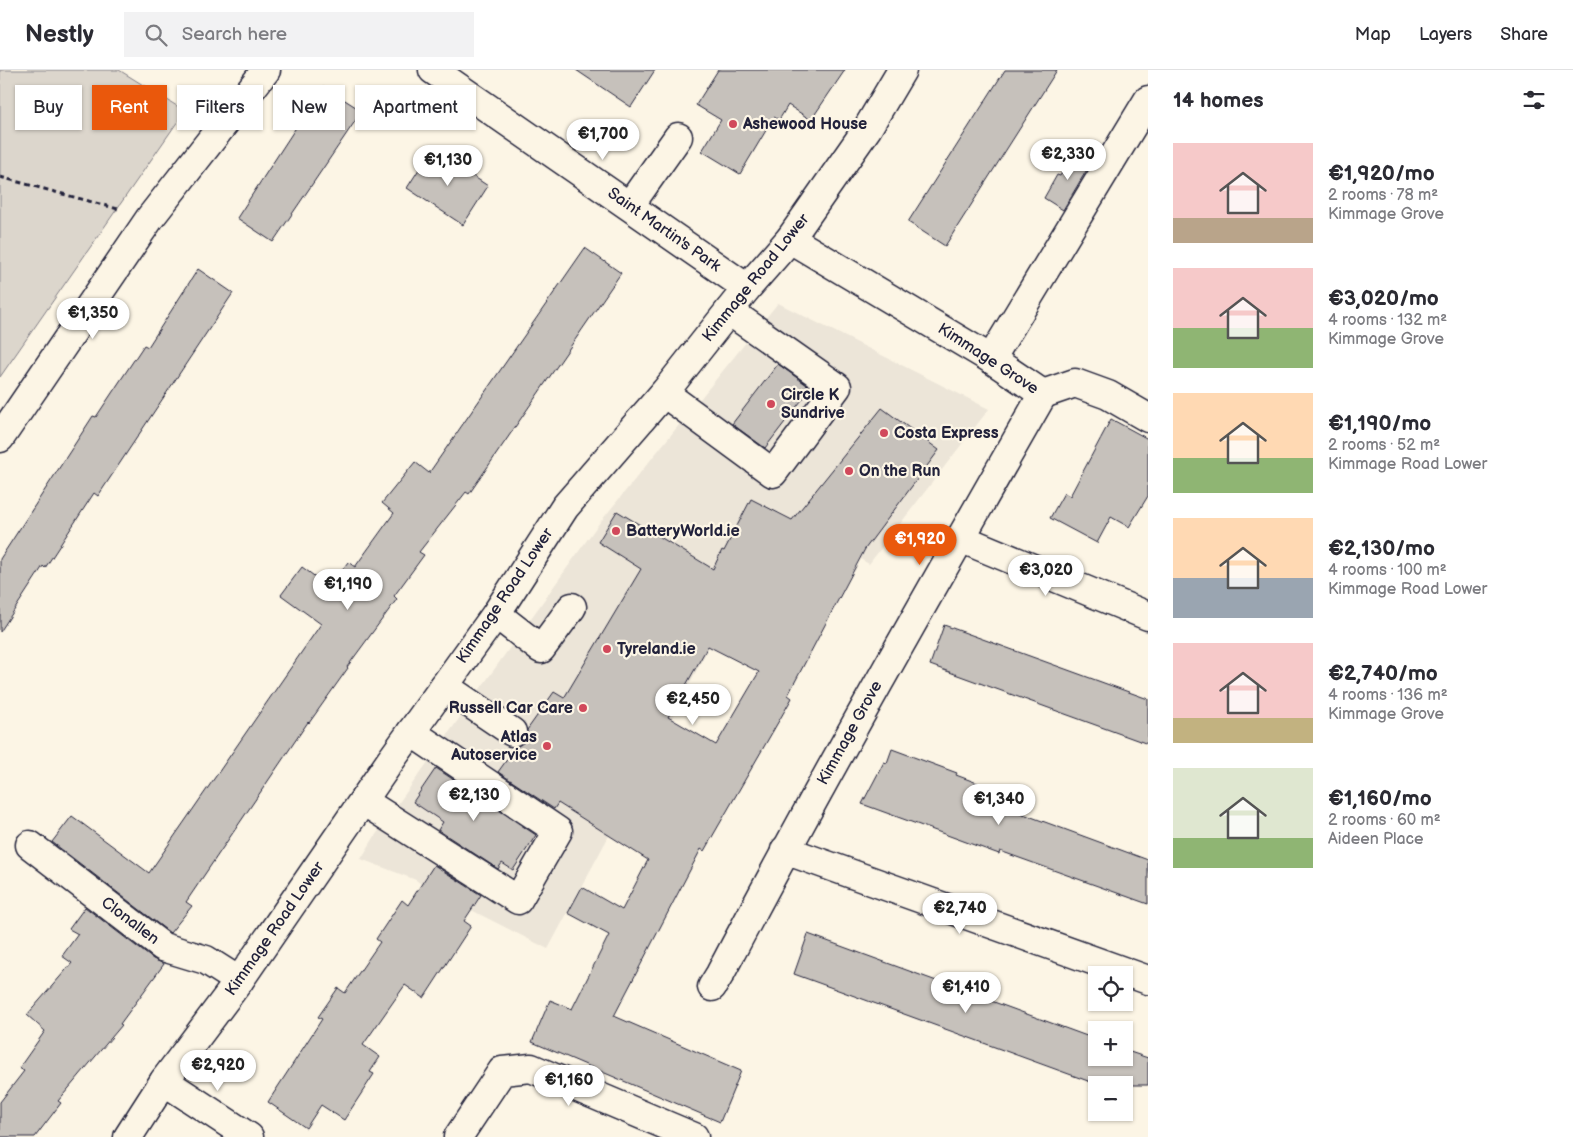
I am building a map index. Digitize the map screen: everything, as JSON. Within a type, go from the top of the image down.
[{"type":"street","points":[[0,438],[150,218],[266,70]]},
{"type":"street","name":"Saint Martin's Park","points":[[433,70],[747,288]]},
{"type":"street","name":"Kimmage Road Lower","points":[[128,1137],[164,1081],[239,981],[362,801],[496,614],[565,507],[664,393],[747,288],[790,239],[867,129],[902,70]]},
{"type":"street","points":[[991,359],[1148,100]]},
{"type":"street","points":[[630,205],[678,137]]},
{"type":"street","name":"Kimmage Grove","points":[[712,987],[785,850],[1043,394],[991,359],[790,239]]},
{"type":"street","points":[[664,393],[773,473],[837,387],[729,311]]},
{"type":"street","points":[[1043,394],[1075,383],[1108,395],[1148,418]]},
{"type":"street","points":[[960,538],[1148,616]]},
{"type":"street","points":[[496,614],[541,649],[572,607]]},
{"type":"street","points":[[444,686],[512,732]]},
{"type":"street","points":[[362,801],[518,900],[558,831],[411,732]]},
{"type":"street","name":"Clonallen","points":[[30,845],[163,947],[206,960],[239,981]]},
{"type":"street","points":[[785,850],[1148,980]]},
{"type":"street","points":[[458,1137],[502,1071],[531,1068],[694,1137]]},
{"type":"street","points":[[164,1081],[249,1137]]},
{"type":"path","points":[[0,177],[150,218]]},
{"type":"shaded area","points":[[0,70],[119,70],[143,85],[92,85],[92,130],[167,130],[167,100],[177,106],[177,123],[0,377]]},
{"type":"shaded area","points":[[778,303],[989,409],[869,564],[779,512],[661,739],[548,949],[422,885],[416,880],[361,859],[375,836],[597,526]]},
{"type":"building","points":[[576,70],[655,70],[631,107]]},
{"type":"building","name":"Ashewood House","points":[[718,70],[845,70],[811,120],[788,105],[779,120],[774,117],[740,174],[702,151],[721,120],[696,105]]},
{"type":"building","points":[[1005,70],[1057,70],[945,246],[908,222]]},
{"type":"building","points":[[345,100],[355,107],[355,121],[273,242],[237,218],[294,130],[345,130]]},
{"type":"building","points":[[432,149],[488,186],[463,225],[407,188]]},
{"type":"building","points":[[1075,151],[1092,161],[1063,210],[1044,198],[1057,175],[1060,176]]},
{"type":"building","points":[[585,248],[621,273],[469,494],[466,492],[419,552],[424,555],[394,596],[397,599],[308,722],[186,902],[192,906],[170,933],[52,842],[72,816],[149,873],[321,624],[281,595],[302,567],[329,587],[348,562],[355,567],[394,513],[382,503],[415,462],[429,473]]},
{"type":"building","points":[[198,269],[233,293],[98,496],[94,493],[0,632],[0,559],[93,416],[96,417],[144,345],[148,347]]},
{"type":"building","points":[[778,364],[811,388],[765,448],[732,424]]},
{"type":"building","points":[[882,408],[939,450],[865,549],[788,695],[792,698],[704,851],[701,849],[614,1016],[741,1071],[720,1122],[532,1042],[550,1000],[572,1009],[609,935],[568,913],[582,887],[622,910],[648,860],[558,803],[554,809],[498,772],[516,747],[525,741],[527,730],[554,692],[564,698],[641,569],[598,542],[617,511],[713,569],[751,499],[792,520]],"holes":[[[708,646],[759,672],[716,745],[668,717]]]},
{"type":"building","points":[[1111,419],[1148,439],[1148,496],[1129,527],[1111,517],[1097,543],[1050,518],[1064,493],[1070,496]]},
{"type":"building","points":[[944,625],[1148,699],[1148,744],[930,665]]},
{"type":"building","points":[[892,749],[957,773],[956,775],[980,784],[976,794],[1015,811],[1148,860],[1148,904],[1000,851],[999,854],[862,804],[884,762],[887,763]]},
{"type":"building","points":[[436,768],[536,835],[513,870],[502,863],[498,869],[438,830],[443,822],[413,802]]},
{"type":"building","points":[[434,865],[481,895],[464,921],[471,926],[424,998],[405,985],[363,1045],[380,1057],[370,1072],[374,1074],[344,1120],[321,1105],[306,1128],[268,1102],[322,1019],[318,1017],[338,988],[345,993],[380,942],[376,939],[402,900],[408,905]]},
{"type":"building","points":[[85,907],[153,959],[164,964],[120,1024],[122,1025],[58,1101],[61,1103],[35,1137],[0,1137],[0,1102],[24,1071],[19,1068],[45,1031],[27,1015],[72,963],[62,956],[78,934],[69,929]]},
{"type":"building","points":[[808,934],[1088,1036],[1088,1066],[1133,1066],[1133,1053],[1148,1058],[1148,1085],[1133,1085],[1133,1076],[1088,1076],[1088,1081],[794,974]]},
{"type":"place","name":"Ashewood House","points":[[733,124]]},
{"type":"place","name":"Circle K Sundrive","points":[[771,404]]},
{"type":"place","name":"Costa Express","points":[[884,433]]},
{"type":"place","name":"On the Run","points":[[849,471]]},
{"type":"place","name":"BatteryWorld.ie","points":[[616,531]]},
{"type":"place","name":"Tyreland.ie","points":[[607,649]]},
{"type":"place","name":"Russell Car Care","points":[[583,708]]},
{"type":"place","name":"Atlas Autoservice","points":[[547,746]]}]
